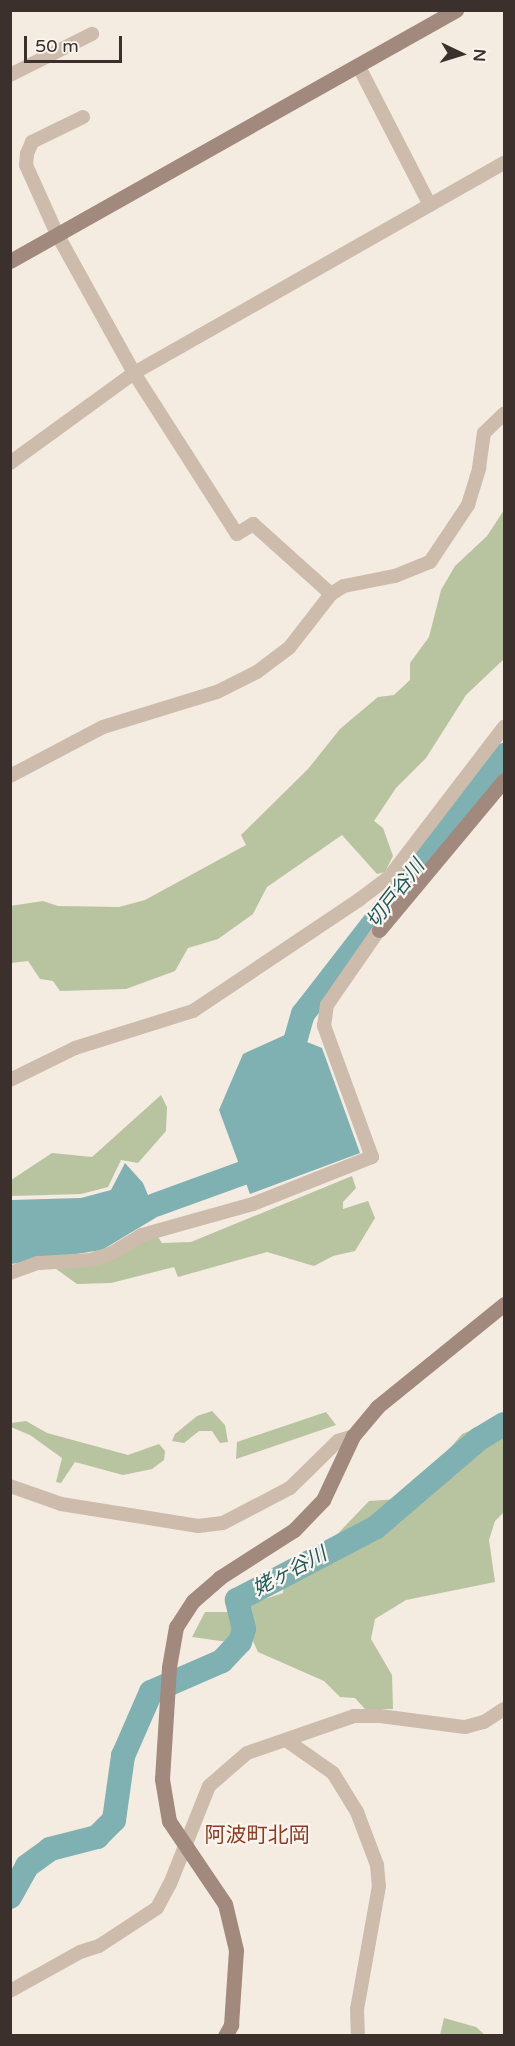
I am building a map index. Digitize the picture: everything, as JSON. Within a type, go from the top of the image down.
[{"type":"street","points":[[10,261],[359,67],[456,10]]},
{"type":"street","points":[[10,75],[92,34]]},
{"type":"street","points":[[359,67],[430,204]]},
{"type":"street","points":[[83,117],[32,142],[27,154],[26,165],[57,234],[134,373],[237,534],[253,524],[331,594]]},
{"type":"street","points":[[10,463],[134,373],[504,163]]},
{"type":"street","points":[[10,776],[103,727],[217,692],[257,672],[289,648],[331,594],[344,586],[395,576],[430,562],[468,505],[479,468],[484,434],[504,414]]},
{"type":"street","points":[[10,1080],[75,1048],[193,1011],[360,899],[390,876],[504,727]]},
{"type":"street","points":[[10,1273],[38,1263],[91,1260],[112,1253],[141,1235],[253,1204],[372,1157],[324,1026],[327,1005],[379,930],[504,780]]},
{"type":"street","points":[[225,2036],[231,2025],[236,1950],[225,1904],[207,1874],[185,1849],[169,1821],[162,1779],[169,1667],[176,1627],[194,1601],[219,1578],[294,1530],[323,1500],[353,1436],[377,1407],[504,1304]]},
{"type":"street","points":[[10,1486],[61,1504],[198,1526],[223,1523],[290,1488],[338,1441],[353,1436]]},
{"type":"street","points":[[10,1991],[80,1952],[99,1946],[157,1908],[185,1849],[209,1786],[247,1754],[354,1716],[380,1716],[465,1727],[484,1722],[504,1709]]},
{"type":"street","points":[[286,1740],[333,1773],[357,1812],[377,1865],[379,1886],[357,2009],[358,2036]]},
{"type":"green space","points":[[504,510],[504,659],[466,695],[426,758],[396,788],[374,821],[383,828],[393,856],[385,872],[377,874],[342,835],[267,887],[253,914],[218,939],[188,948],[175,971],[126,989],[60,991],[53,981],[40,979],[28,961],[11,963],[10,906],[43,901],[58,906],[119,907],[145,900],[246,845],[241,835],[308,769],[340,729],[378,697],[394,695],[410,680],[410,663],[429,637],[441,590],[455,566],[487,536]]},
{"type":"green space","points":[[161,1095],[167,1107],[166,1131],[138,1163],[121,1160],[108,1187],[81,1194],[11,1196],[11,1180],[52,1153],[92,1157]]},
{"type":"green space","points":[[352,1176],[356,1188],[343,1202],[343,1209],[368,1201],[375,1218],[355,1251],[333,1256],[314,1266],[267,1252],[178,1277],[174,1267],[111,1283],[77,1284],[52,1266],[82,1267],[115,1258],[142,1241],[158,1237],[162,1243],[191,1242]]},
{"type":"green space","points":[[212,1411],[225,1425],[228,1442],[220,1443],[212,1431],[199,1431],[184,1443],[172,1441],[175,1434],[197,1416]]},
{"type":"green space","points":[[326,1412],[336,1425],[236,1459],[237,1442]]},
{"type":"green space","points":[[504,1417],[504,1512],[495,1521],[489,1540],[495,1582],[406,1600],[375,1619],[371,1639],[392,1675],[393,1709],[365,1709],[355,1698],[340,1697],[324,1681],[258,1652],[252,1639],[228,1642],[192,1637],[205,1612],[226,1612],[283,1593],[284,1581],[327,1545],[369,1501],[398,1499],[428,1474],[462,1434]]},
{"type":"green space","points":[[26,1421],[47,1433],[128,1455],[159,1444],[165,1451],[164,1460],[152,1469],[123,1475],[75,1462],[61,1483],[56,1482],[62,1458],[30,1435],[11,1427],[11,1423]]},
{"type":"green space","points":[[444,2018],[476,2027],[485,2035],[440,2035]]},
{"type":"water","points":[[287,1034],[322,1048],[360,1153],[250,1194],[219,1110],[243,1054]]},
{"type":"water","points":[[125,1163],[143,1183],[157,1217],[102,1250],[11,1264],[11,1200],[81,1198],[111,1190]]},
{"type":"waterway","name":"切戸谷川","points":[[296,1038],[303,1014],[504,755]]},
{"type":"waterway","name":"切戸谷川","points":[[155,1205],[243,1173]]},
{"type":"waterway","name":"姥ヶ谷川","points":[[10,1897],[27,1866],[50,1849],[97,1837],[114,1820],[123,1756],[151,1692],[222,1661],[240,1642],[244,1629],[237,1600],[375,1528],[479,1439],[504,1424]]},
{"type":"district","name":"阿波町北岡","points":[[257,1836]]}]
